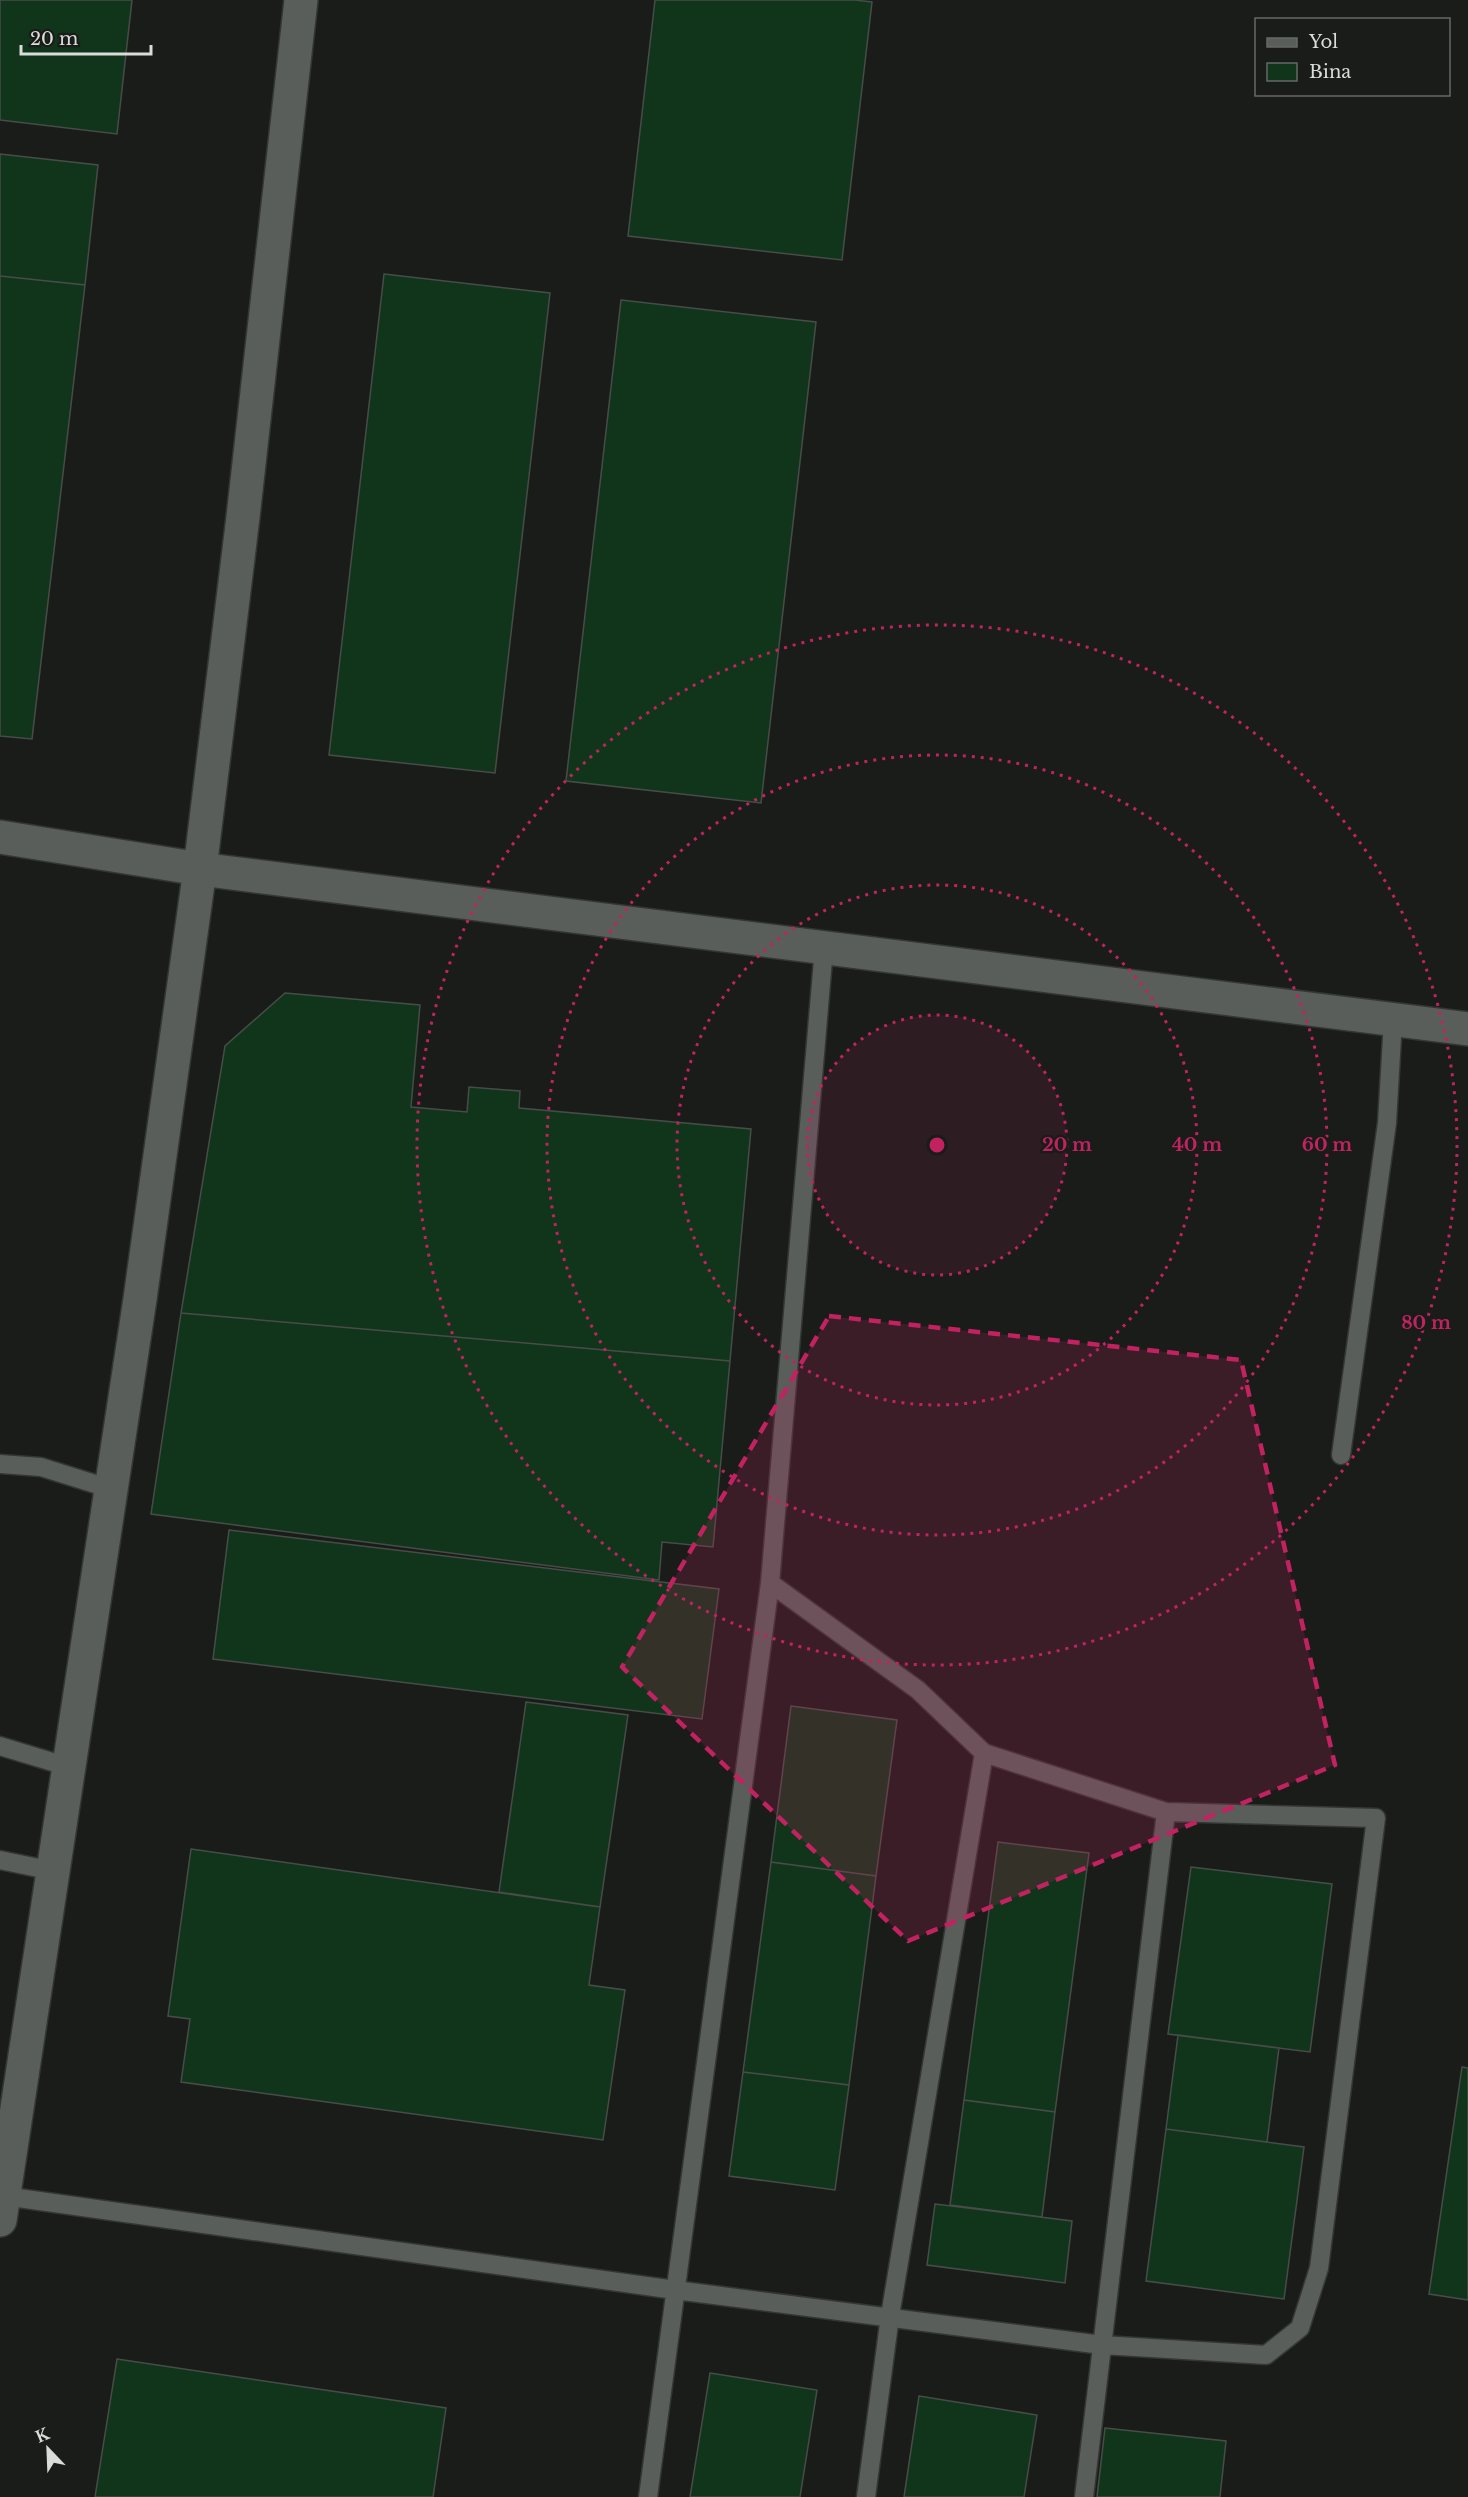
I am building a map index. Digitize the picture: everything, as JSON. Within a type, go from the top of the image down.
[{"type":"street","points":[[2,2208],[111,1489],[200,869],[301,0]]},
{"type":"street","points":[[0,837],[200,869],[1468,1029]]},
{"type":"lane","points":[[648,2497],[770,1583],[824,948]]},
{"type":"lane","points":[[1341,1455],[1387,1123],[1393,1020]]},
{"type":"lane","points":[[0,1464],[41,1467],[111,1489]]},
{"type":"lane","points":[[2,2208],[890,2316],[1101,2345],[1266,2355],[1300,2328],[1319,2268],[1376,1818],[1166,1812],[984,1753],[918,1690],[770,1583]]},
{"type":"lane","points":[[0,1746],[69,1767]]},
{"type":"lane","points":[[866,2497],[890,2316],[984,1753]]},
{"type":"lane","points":[[1084,2497],[1166,1812]]},
{"type":"lane","points":[[0,1860],[53,1871]]},
{"type":"highlighted area","points":[[829,1316],[1241,1360],[1335,1765],[908,1941],[622,1667]]},
{"type":"building","points":[[0,0],[132,0],[117,134],[0,120]]},
{"type":"building","points":[[655,0],[855,0],[872,2],[842,260],[628,236]]},
{"type":"building","points":[[0,154],[98,165],[85,285],[0,276]]},
{"type":"building","points":[[384,274],[550,293],[495,773],[329,755]]},
{"type":"building","points":[[0,276],[85,285],[32,739],[0,736]]},
{"type":"building","points":[[621,300],[816,322],[761,803],[566,781]]},
{"type":"building","points":[[285,993],[420,1005],[411,1107],[467,1112],[469,1087],[520,1091],[519,1108],[751,1129],[730,1361],[181,1313],[225,1046]]},
{"type":"building","points":[[181,1313],[730,1361],[713,1547],[662,1542],[659,1580],[151,1514]]},
{"type":"building","points":[[229,1530],[719,1589],[702,1719],[213,1659]]},
{"type":"building","points":[[526,1702],[628,1715],[600,1907],[499,1892]]},
{"type":"building","points":[[791,1706],[897,1720],[876,1876],[771,1862]]},
{"type":"building","points":[[998,1842],[1089,1853],[1055,2112],[964,2100]]},
{"type":"building","points":[[191,1849],[600,1907],[589,1985],[625,1990],[603,2140],[181,2082],[190,2019],[168,2016]]},
{"type":"building","points":[[771,1862],[876,1876],[849,2085],[743,2072]]},
{"type":"building","points":[[1191,1867],[1332,1884],[1310,2052],[1168,2034]]},
{"type":"building","points":[[1178,2035],[1279,2048],[1267,2142],[1166,2129]]},
{"type":"building","points":[[1462,2067],[1468,2068],[1468,2300],[1429,2294]]},
{"type":"building","points":[[743,2072],[849,2085],[835,2190],[729,2176]]},
{"type":"building","points":[[964,2100],[1055,2112],[1042,2217],[950,2205]]},
{"type":"building","points":[[1166,2129],[1304,2147],[1284,2299],[1146,2281]]},
{"type":"building","points":[[935,2204],[1072,2221],[1065,2283],[927,2265]]},
{"type":"building","points":[[117,2359],[446,2408],[433,2497],[95,2497]]},
{"type":"building","points":[[710,2373],[817,2390],[800,2497],[690,2497]]},
{"type":"building","points":[[919,2396],[1037,2415],[1024,2497],[904,2497]]},
{"type":"building","points":[[1105,2428],[1226,2441],[1220,2497],[1097,2497]]}]
